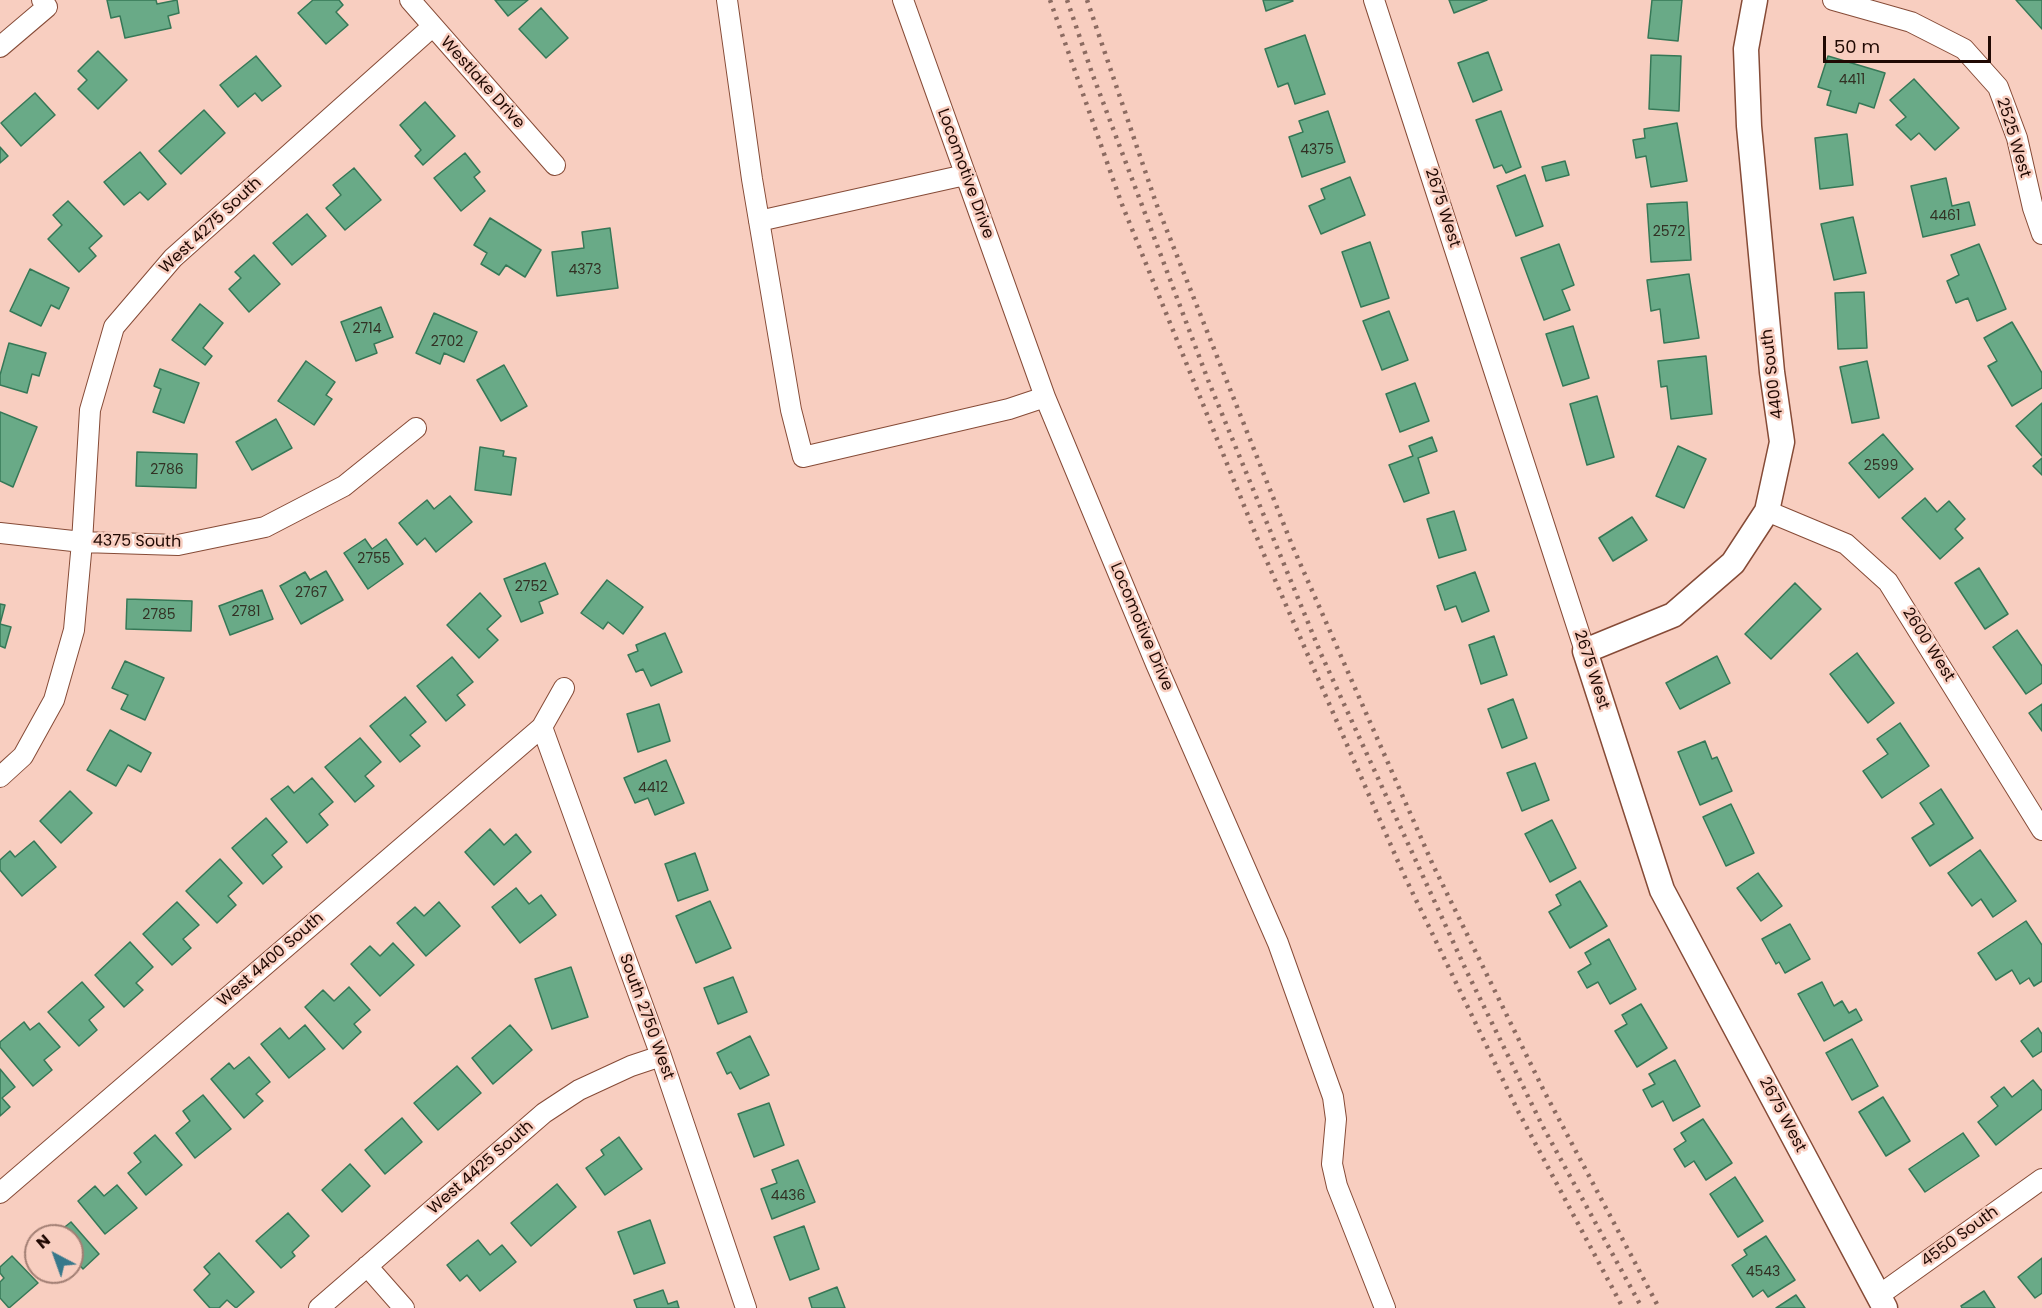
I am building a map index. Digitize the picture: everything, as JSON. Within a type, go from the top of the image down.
[{"type":"street","name":"Westlake Drive","points":[[410,0],[555,165]]},
{"type":"street","points":[[727,0],[759,221],[791,411],[803,457],[1009,409],[1045,397]]},
{"type":"street","name":"Locomotive Drive","points":[[903,0],[1045,397],[1156,664],[1278,943],[1333,1097],[1336,1119],[1332,1164],[1337,1186],[1385,1308]]},
{"type":"street","name":"2675 West","points":[[1374,0],[1662,890],[1882,1302]]},
{"type":"street","name":"4400 South","points":[[1585,651],[1673,615],[1733,562],[1767,511],[1782,442],[1772,372],[1749,126],[1746,49],[1755,0]]},
{"type":"street","name":"2525 West","points":[[1833,0],[1911,22],[1964,50],[1998,87],[2017,138],[2032,208],[2042,234]]},
{"type":"street","points":[[0,47],[44,3]]},
{"type":"street","name":"West 4275 South","points":[[82,542],[90,410],[114,327],[173,258],[432,27]]},
{"type":"street","points":[[759,221],[965,175]]},
{"type":"street","name":"4375 South","points":[[0,777],[23,756],[54,700],[74,630],[82,542],[178,546],[265,527],[344,486],[416,428]]},
{"type":"street","name":"2600 West","points":[[1767,511],[1846,544],[1888,582],[2042,830]]},
{"type":"street","points":[[0,533],[82,542]]},
{"type":"street","name":"West 4400 South","points":[[0,1193],[542,727],[564,688]]},
{"type":"street","name":"South 2750 West","points":[[542,727],[661,1056],[746,1308]]},
{"type":"street","name":"West 4425 South","points":[[319,1308],[544,1113],[579,1090],[631,1066],[661,1056]]},
{"type":"street","name":"4550 South","points":[[1882,1302],[2042,1179]]},
{"type":"street","points":[[367,1266],[404,1308]]},
{"type":"building","points":[[107,0],[156,0],[157,4],[177,0],[179,13],[168,16],[171,28],[125,38],[120,16],[111,18]]},
{"type":"building","points":[[313,0],[339,0],[343,5],[336,12],[348,25],[326,44],[298,13]]},
{"type":"building","points":[[495,0],[528,0],[508,16]]},
{"type":"building","points":[[1263,0],[1292,0],[1293,1],[1266,11]]},
{"type":"building","points":[[1449,0],[1487,0],[1454,13]]},
{"type":"building","points":[[1652,0],[1682,0],[1678,41],[1648,38]]},
{"type":"building","points":[[2016,0],[2042,0],[2042,29]]},
{"type":"building","points":[[541,8],[568,38],[546,58],[519,29]]},
{"type":"building","points":[[1305,35],[1325,94],[1295,104],[1288,83],[1278,87],[1265,49]]},
{"type":"building","points":[[98,51],[127,80],[98,109],[78,89],[87,80],[78,71]]},
{"type":"building","points":[[1488,52],[1502,90],[1473,102],[1458,63]]},
{"type":"building","points":[[1651,55],[1681,56],[1679,111],[1649,109]]},
{"type":"building","points":[[256,56],[281,86],[262,101],[255,93],[238,107],[220,85]]},
{"type":"building","points":[[1828,56],[1885,73],[1874,108],[1859,103],[1856,113],[1827,105],[1831,91],[1818,87]]},
{"type":"building","points":[[1914,79],[1959,128],[1935,150],[1919,133],[1911,140],[1896,125],[1906,117],[1890,100]]},
{"type":"building","points":[[35,93],[55,115],[21,146],[1,123]]},
{"type":"building","points":[[425,102],[455,136],[423,165],[415,156],[421,150],[400,125]]},
{"type":"building","points":[[204,110],[225,133],[181,174],[159,151]]},
{"type":"building","points":[[1328,111],[1345,162],[1302,177],[1289,137],[1303,132],[1299,121]]},
{"type":"building","points":[[1501,111],[1521,167],[1506,173],[1502,165],[1494,168],[1476,120]]},
{"type":"building","points":[[1677,123],[1687,181],[1651,187],[1646,156],[1636,158],[1633,140],[1645,138],[1644,129]]},
{"type":"building","points":[[1847,134],[1853,185],[1820,189],[1815,138]]},
{"type":"building","points":[[0,147],[8,156],[0,163]]},
{"type":"building","points":[[140,152],[166,184],[148,200],[140,192],[124,205],[104,182]]},
{"type":"building","points":[[465,153],[480,172],[474,177],[485,191],[461,211],[434,178]]},
{"type":"building","points":[[1565,161],[1569,175],[1546,181],[1542,167]]},
{"type":"building","points":[[354,168],[381,200],[345,230],[326,208],[341,195],[333,185]]},
{"type":"building","points":[[1525,175],[1543,226],[1516,236],[1497,186]]},
{"type":"building","points":[[1350,177],[1365,215],[1321,234],[1309,206],[1325,199],[1321,189]]},
{"type":"building","points":[[1946,178],[1952,206],[1969,202],[1975,225],[1923,237],[1911,186]]},
{"type":"building","points":[[68,201],[102,236],[89,248],[96,256],[79,272],[48,239],[62,225],[53,215]]},
{"type":"building","points":[[1687,202],[1691,260],[1651,262],[1647,204]]},
{"type":"building","points":[[307,214],[326,236],[292,265],[273,243]]},
{"type":"building","points":[[1853,217],[1866,273],[1834,280],[1821,224]]},
{"type":"building","points":[[490,218],[541,250],[525,277],[506,265],[499,275],[481,264],[487,253],[474,245]]},
{"type":"building","points":[[610,228],[618,288],[557,296],[552,252],[584,248],[582,232]]},
{"type":"building","points":[[1370,242],[1389,298],[1361,307],[1342,252]]},
{"type":"building","points":[[1559,244],[1574,285],[1562,290],[1570,310],[1544,320],[1521,258]]},
{"type":"building","points":[[1979,244],[2006,309],[1977,321],[1968,298],[1956,303],[1947,281],[1959,275],[1951,255]]},
{"type":"building","points":[[254,255],[280,284],[249,312],[229,289],[241,278],[235,272]]},
{"type":"building","points":[[30,269],[69,288],[59,309],[51,305],[41,326],[10,311]]},
{"type":"building","points":[[1689,274],[1699,338],[1664,343],[1660,309],[1651,311],[1647,280]]},
{"type":"building","points":[[1864,292],[1867,348],[1838,349],[1835,293]]},
{"type":"building","points":[[200,304],[223,323],[203,348],[212,356],[205,365],[172,340]]},
{"type":"building","points":[[381,307],[393,337],[374,344],[377,353],[356,361],[341,322]]},
{"type":"building","points":[[1389,311],[1408,360],[1382,370],[1363,321]]},
{"type":"building","points":[[434,313],[477,332],[464,362],[444,353],[440,364],[416,353]]},
{"type":"building","points":[[2012,322],[2042,373],[2042,388],[2012,406],[1988,366],[1997,361],[1984,338]]},
{"type":"building","points":[[1573,326],[1589,378],[1563,386],[1546,334]]},
{"type":"building","points":[[9,343],[46,353],[39,376],[32,374],[27,393],[0,385],[0,375]]},
{"type":"building","points":[[1706,356],[1712,414],[1671,419],[1667,386],[1661,387],[1658,361]]},
{"type":"building","points":[[306,361],[335,382],[326,395],[332,399],[314,425],[278,401]]},
{"type":"building","points":[[1867,361],[1879,418],[1852,423],[1840,367]]},
{"type":"building","points":[[504,365],[527,406],[501,421],[477,380]]},
{"type":"building","points":[[160,369],[199,383],[184,423],[153,412],[161,389],[154,386]]},
{"type":"building","points":[[1415,383],[1429,421],[1400,432],[1386,394]]},
{"type":"building","points":[[1597,396],[1614,457],[1587,465],[1570,404]]},
{"type":"building","points":[[2042,403],[2042,456],[2016,426]]},
{"type":"building","points":[[0,412],[37,427],[13,487],[0,481]]},
{"type":"building","points":[[276,419],[292,448],[252,470],[236,442]]},
{"type":"building","points":[[1883,434],[1913,469],[1879,498],[1849,463]]},
{"type":"building","points":[[1432,437],[1437,451],[1418,458],[1429,493],[1404,502],[1389,465],[1413,456],[1409,446]]},
{"type":"building","points":[[1678,446],[1706,459],[1684,508],[1656,496]]},
{"type":"building","points":[[480,447],[504,451],[503,456],[516,458],[511,495],[475,490]]},
{"type":"building","points":[[137,452],[197,454],[196,488],[136,486]]},
{"type":"building","points":[[2042,458],[2042,475],[2033,466]]},
{"type":"building","points":[[450,496],[472,522],[436,552],[425,538],[417,545],[399,523],[427,500],[434,509]]},
{"type":"building","points":[[1925,498],[1937,512],[1949,501],[1965,519],[1955,529],[1963,538],[1940,559],[1902,518]]},
{"type":"building","points":[[1454,511],[1466,550],[1439,558],[1427,519]]},
{"type":"building","points":[[1632,517],[1647,540],[1613,561],[1599,538]]},
{"type":"building","points":[[365,539],[372,549],[386,539],[403,564],[368,589],[344,553]]},
{"type":"building","points":[[545,563],[558,594],[539,602],[543,613],[521,622],[504,579]]},
{"type":"building","points":[[1979,568],[2008,614],[1985,629],[1955,583]]},
{"type":"building","points":[[326,571],[343,600],[301,624],[280,586],[305,572],[310,580]]},
{"type":"building","points":[[1475,572],[1489,611],[1462,622],[1456,606],[1445,610],[1437,586]]},
{"type":"building","points":[[607,580],[643,607],[623,634],[608,622],[603,629],[581,613]]},
{"type":"building","points":[[1795,583],[1821,609],[1771,659],[1745,634]]},
{"type":"building","points":[[262,590],[273,619],[230,635],[219,606]]},
{"type":"building","points":[[480,593],[501,616],[487,629],[498,640],[479,658],[447,625]]},
{"type":"building","points":[[127,599],[192,601],[191,631],[126,629]]},
{"type":"building","points":[[0,604],[5,605],[0,624]]},
{"type":"building","points":[[0,624],[11,627],[5,648],[0,646]]},
{"type":"building","points":[[2017,630],[2042,666],[2042,683],[2026,694],[1993,647]]},
{"type":"building","points":[[665,633],[682,672],[651,686],[643,669],[636,672],[628,655],[638,651],[636,645]]},
{"type":"building","points":[[1494,636],[1507,675],[1481,684],[1469,645]]},
{"type":"building","points":[[1857,653],[1894,703],[1868,723],[1830,674]]},
{"type":"building","points":[[1717,656],[1730,683],[1680,709],[1666,683]]},
{"type":"building","points":[[452,657],[473,682],[457,695],[465,705],[446,721],[417,686]]},
{"type":"building","points":[[125,661],[164,678],[145,720],[121,709],[128,695],[112,688]]},
{"type":"building","points":[[405,697],[426,722],[410,735],[420,746],[400,762],[370,726]]},
{"type":"building","points":[[1513,699],[1527,738],[1502,748],[1488,709]]},
{"type":"building","points":[[659,704],[670,741],[638,752],[627,714]]},
{"type":"building","points":[[2042,704],[2042,731],[2029,713]]},
{"type":"building","points":[[1900,723],[1929,766],[1882,798],[1863,771],[1888,754],[1877,739]]},
{"type":"building","points":[[110,730],[151,753],[141,772],[128,765],[116,786],[87,770]]},
{"type":"building","points":[[360,738],[381,762],[365,776],[374,786],[355,802],[325,767]]},
{"type":"building","points":[[1705,741],[1712,759],[1717,757],[1732,791],[1700,805],[1678,752]]},
{"type":"building","points":[[666,760],[684,803],[655,815],[648,798],[635,803],[624,778]]},
{"type":"building","points":[[1535,763],[1549,800],[1522,811],[1507,773]]},
{"type":"building","points":[[312,778],[333,802],[319,814],[328,825],[307,843],[271,799],[288,786],[294,793]]},
{"type":"building","points":[[1941,789],[1973,838],[1930,866],[1912,838],[1934,824],[1920,803]]},
{"type":"building","points":[[70,791],[92,813],[61,843],[40,821]]},
{"type":"building","points":[[1731,804],[1754,853],[1726,866],[1703,817]]},
{"type":"building","points":[[266,818],[287,842],[272,855],[282,867],[263,884],[232,848]]},
{"type":"building","points":[[1552,820],[1576,868],[1550,882],[1525,834]]},
{"type":"building","points":[[490,829],[504,845],[516,834],[531,852],[494,885],[465,852]]},
{"type":"building","points":[[34,841],[56,867],[22,896],[0,870],[0,860],[10,851],[15,857]]},
{"type":"building","points":[[1980,850],[2016,901],[1993,917],[1981,899],[1972,906],[1948,873]]},
{"type":"building","points":[[695,853],[708,890],[678,901],[665,864]]},
{"type":"building","points":[[220,859],[242,883],[228,896],[236,905],[217,923],[186,891]]},
{"type":"building","points":[[1758,873],[1782,906],[1761,921],[1737,888]]},
{"type":"building","points":[[1580,881],[1607,926],[1570,948],[1549,912],[1561,905],[1556,895]]},
{"type":"building","points":[[516,888],[529,904],[541,895],[556,915],[520,943],[492,907]]},
{"type":"building","points":[[710,901],[731,948],[696,963],[676,916]]},
{"type":"building","points":[[177,902],[199,925],[183,939],[191,948],[172,965],[143,934]]},
{"type":"building","points":[[439,902],[460,926],[426,956],[397,923],[415,907],[424,916]]},
{"type":"building","points":[[2026,921],[2042,945],[2042,981],[2034,986],[2029,978],[2020,984],[2012,970],[1996,980],[1978,953]]},
{"type":"building","points":[[1790,924],[1810,959],[1785,973],[1779,962],[1776,964],[1762,939]]},
{"type":"building","points":[[1609,939],[1636,989],[1610,1004],[1598,982],[1587,988],[1578,972],[1591,964],[1585,953]]},
{"type":"building","points":[[130,942],[153,967],[136,983],[143,990],[124,1007],[95,975]]},
{"type":"building","points":[[393,943],[414,965],[380,996],[351,964],[370,946],[380,956]]},
{"type":"building","points":[[571,967],[588,1017],[552,1029],[535,979]]},
{"type":"building","points":[[733,977],[747,1012],[718,1024],[704,988]]},
{"type":"building","points":[[82,982],[104,1007],[89,1020],[97,1030],[79,1046],[48,1012]]},
{"type":"building","points":[[1822,982],[1834,1006],[1842,1001],[1849,1013],[1856,1009],[1862,1020],[1824,1041],[1798,994]]},
{"type":"building","points":[[349,987],[370,1010],[354,1024],[361,1032],[343,1049],[305,1007],[323,990],[334,1001]]},
{"type":"building","points":[[1641,1004],[1667,1048],[1637,1067],[1615,1031],[1627,1024],[1622,1015]]},
{"type":"building","points":[[24,1022],[30,1030],[39,1023],[60,1047],[44,1060],[52,1070],[33,1086],[0,1047],[0,1042]]},
{"type":"building","points":[[305,1025],[325,1049],[289,1078],[261,1044],[280,1028],[289,1039]]},
{"type":"building","points":[[510,1025],[532,1050],[493,1084],[472,1058]]},
{"type":"building","points":[[2038,1028],[2042,1034],[2042,1051],[2033,1057],[2021,1041]]},
{"type":"building","points":[[750,1036],[769,1075],[740,1089],[731,1072],[727,1074],[717,1053]]},
{"type":"building","points":[[1852,1039],[1878,1086],[1852,1100],[1826,1053]]},
{"type":"building","points":[[249,1057],[270,1082],[256,1094],[263,1101],[244,1118],[211,1079],[229,1063],[234,1069]]},
{"type":"building","points":[[1675,1060],[1700,1106],[1673,1121],[1663,1101],[1652,1107],[1643,1090],[1655,1084],[1649,1074]]},
{"type":"building","points":[[457,1066],[481,1093],[438,1130],[414,1103]]},
{"type":"building","points":[[0,1069],[15,1087],[2,1098],[10,1107],[0,1116]]},
{"type":"building","points":[[2033,1080],[2042,1091],[2042,1109],[1996,1145],[1978,1122],[1998,1106],[1991,1097],[2004,1087],[2012,1097]]},
{"type":"building","points":[[203,1095],[231,1129],[195,1158],[176,1133],[190,1121],[183,1111]]},
{"type":"building","points":[[1883,1097],[1910,1141],[1886,1156],[1859,1112]]},
{"type":"building","points":[[769,1103],[784,1145],[754,1157],[738,1114]]},
{"type":"building","points":[[402,1118],[422,1142],[385,1174],[365,1150]]},
{"type":"building","points":[[1703,1119],[1732,1163],[1706,1180],[1694,1161],[1685,1167],[1674,1149],[1686,1141],[1681,1133]]},
{"type":"building","points":[[1963,1133],[1979,1156],[1925,1192],[1909,1169]]},
{"type":"building","points":[[155,1135],[182,1165],[146,1195],[128,1173],[141,1162],[134,1153]]},
{"type":"building","points":[[619,1137],[642,1169],[605,1195],[586,1168],[604,1155],[601,1150]]},
{"type":"building","points":[[798,1160],[815,1202],[772,1219],[761,1189],[777,1183],[772,1170]]},
{"type":"building","points":[[350,1164],[370,1186],[342,1212],[322,1190]]},
{"type":"building","points":[[1735,1177],[1763,1221],[1738,1237],[1710,1194]]},
{"type":"building","points":[[557,1184],[576,1207],[531,1246],[511,1223]]},
{"type":"building","points":[[117,1185],[137,1208],[105,1234],[78,1201],[95,1186],[104,1196]]},
{"type":"building","points":[[288,1213],[309,1236],[292,1252],[295,1256],[281,1268],[256,1241]]},
{"type":"building","points":[[650,1220],[665,1263],[634,1274],[618,1232]]},
{"type":"building","points":[[804,1226],[819,1269],[790,1280],[774,1237]]},
{"type":"building","points":[[1766,1236],[1795,1280],[1768,1297],[1763,1290],[1753,1297],[1732,1265],[1747,1255],[1744,1250]]},
{"type":"building","points":[[84,1237],[99,1254],[84,1268]]},
{"type":"building","points":[[478,1240],[490,1255],[502,1245],[516,1262],[480,1291],[467,1275],[460,1281],[447,1265]]},
{"type":"building","points":[[219,1253],[254,1292],[236,1308],[227,1300],[219,1308],[210,1308],[194,1290],[210,1274],[204,1267]]},
{"type":"building","points":[[12,1256],[24,1268],[24,1284],[37,1284],[9,1308],[0,1298],[0,1282],[4,1278],[0,1273],[0,1267]]},
{"type":"building","points":[[2042,1258],[2042,1293],[2035,1298],[2018,1277]]},
{"type":"building","points":[[837,1287],[845,1308],[812,1308],[809,1298]]},
{"type":"building","points":[[663,1290],[668,1304],[677,1301],[679,1308],[637,1308],[634,1300]]},
{"type":"building","points":[[1984,1291],[1995,1308],[1962,1308],[1961,1306]]},
{"type":"building","points":[[1796,1295],[1805,1308],[1776,1308]]},
{"type":"railway","points":[[1050,0],[1121,202],[1262,550],[1403,873],[1518,1111],[1623,1308]]},
{"type":"railway","points":[[1067,0],[1092,73],[1208,380],[1321,654],[1466,970],[1542,1125],[1642,1308]]},
{"type":"railway","points":[[1087,0],[1156,203],[1292,545],[1433,865],[1544,1091],[1659,1308]]}]
